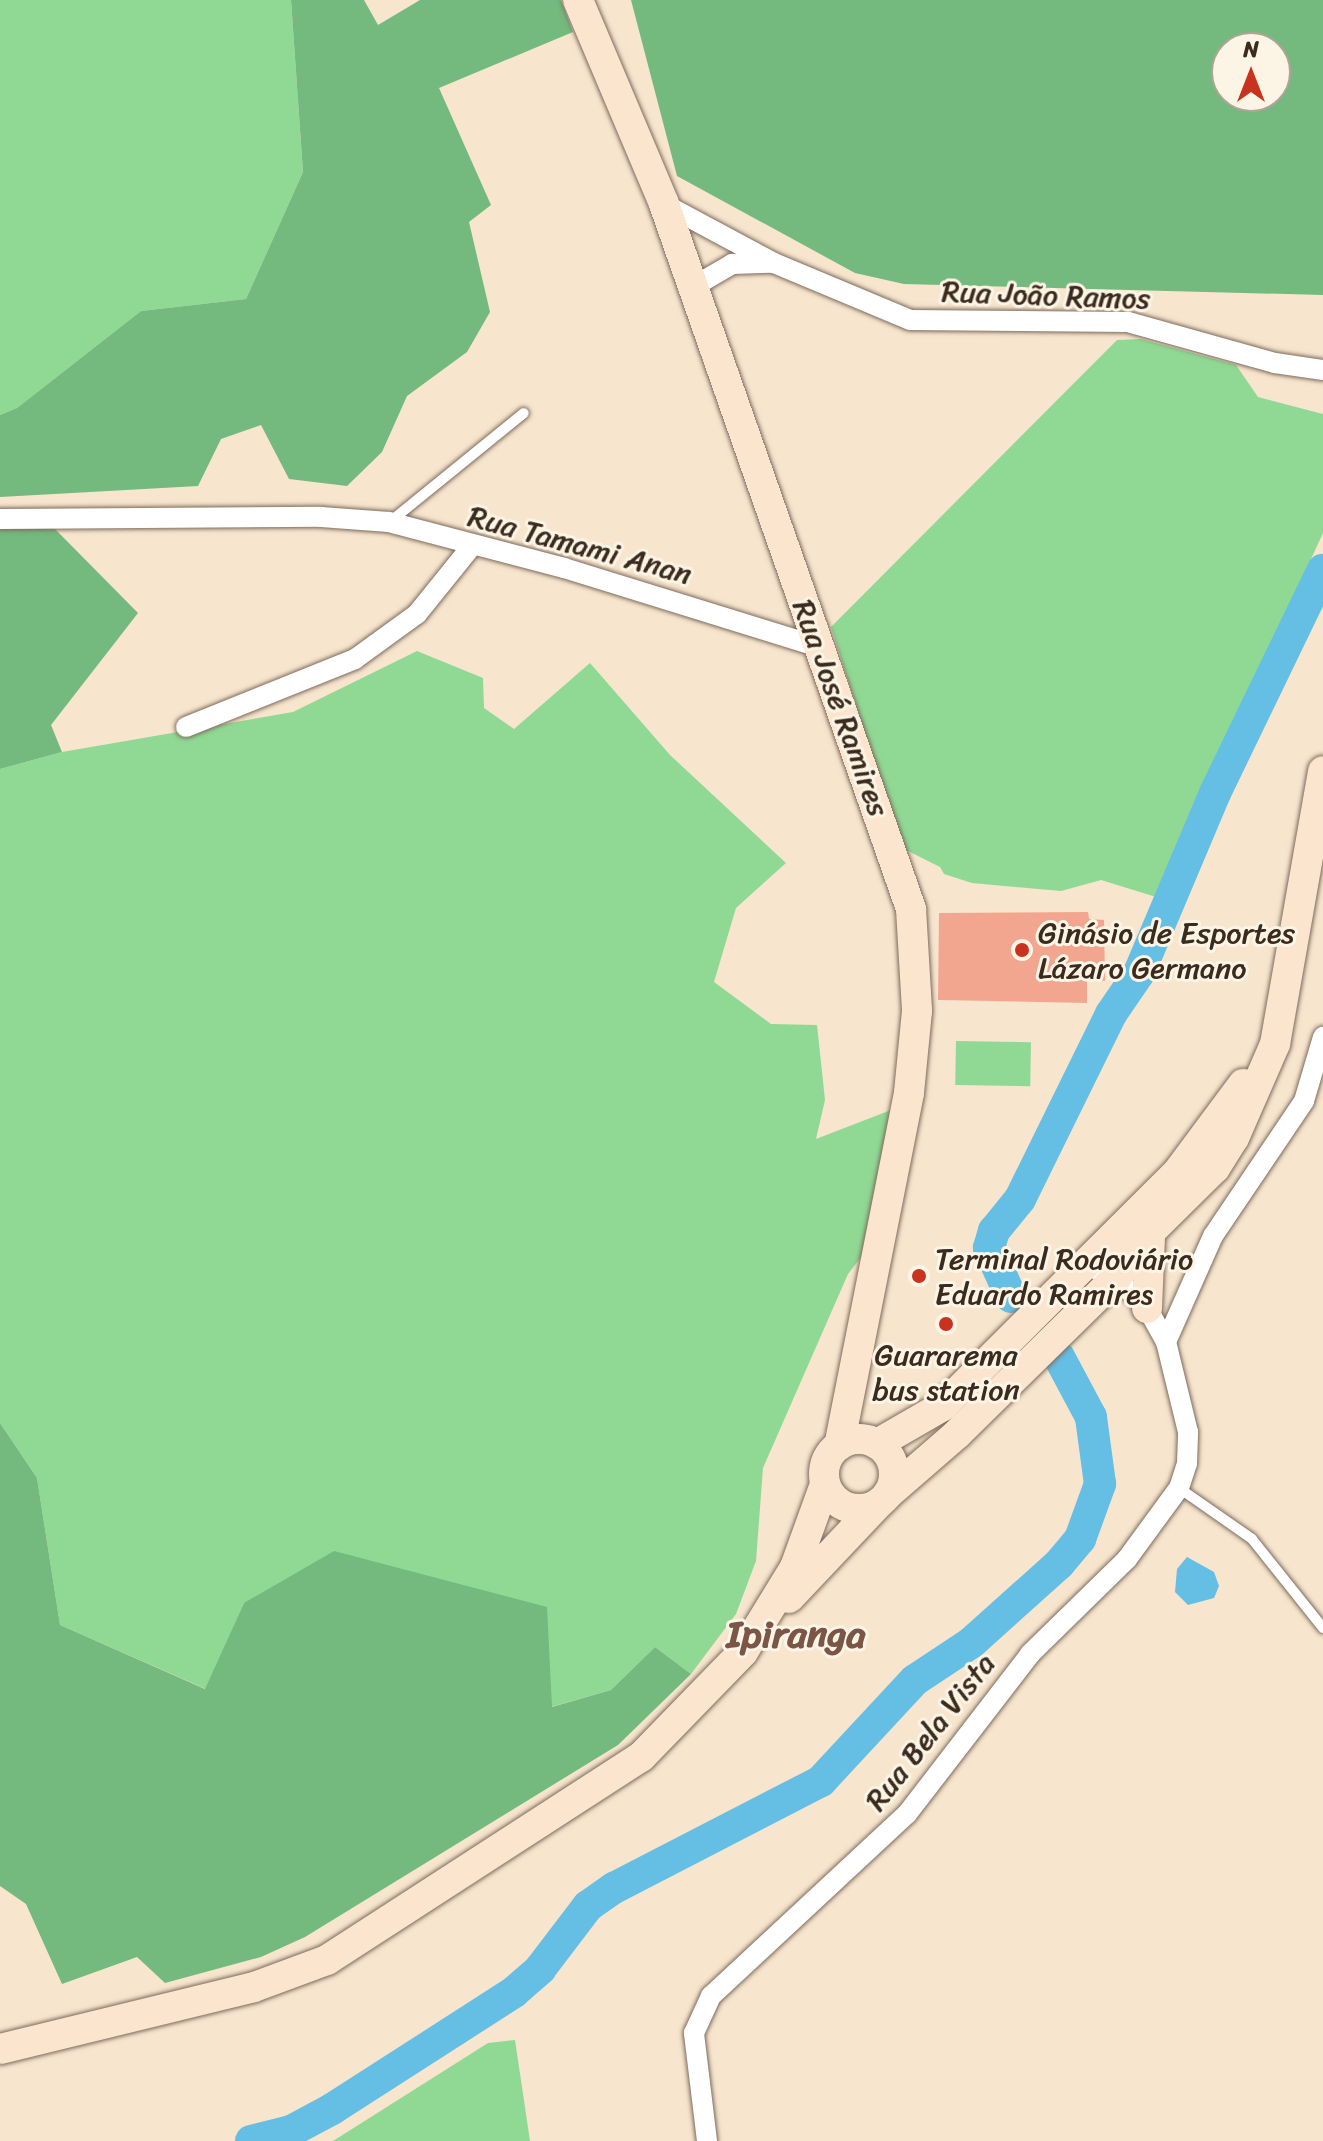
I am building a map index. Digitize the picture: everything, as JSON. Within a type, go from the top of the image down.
[{"type":"main road","name":"Rua José Ramires","points":[[578,0],[664,204],[911,909],[917,1011],[909,1093],[839,1445]]},
{"type":"main road","points":[[0,2049],[254,1987],[341,1953],[641,1757],[695,1707],[750,1641],[883,1498],[1087,1308],[1116,1278],[1150,1232],[1215,1168],[1234,1138],[1266,1072],[1323,771]]},
{"type":"main road","points":[[877,1444],[943,1406],[1198,1150],[1234,1101],[1278,1010]]},
{"type":"main road","points":[[1087,1308],[1116,1306],[1155,1323],[1150,1232]]},
{"type":"main road","points":[[750,1641],[795,1567],[825,1484],[828,1460],[839,1445],[856,1439],[877,1444],[893,1466],[883,1498],[866,1508],[841,1504],[825,1484]]},
{"type":"street","name":"Rua João Ramos","points":[[664,204],[774,263],[910,320],[1128,322],[1275,363],[1323,370]]},
{"type":"street","name":"Rua João Ramos","points":[[691,288],[732,264],[774,263]]},
{"type":"street","name":"Rua Tamami Anan","points":[[0,519],[321,517],[389,522],[471,547],[564,568],[819,647]]},
{"type":"street","points":[[186,727],[355,659],[417,614],[471,547]]},
{"type":"street","points":[[1083,1263],[1116,1278],[1155,1323],[1304,1101],[1323,1037]]},
{"type":"street","name":"Rua Bela Vista","points":[[707,2141],[694,2033],[711,1996],[907,1814],[1038,1645],[1127,1559],[1179,1488],[1187,1464],[1188,1432],[1155,1323]]},
{"type":"lane","points":[[389,522],[524,413]]},
{"type":"lane","points":[[1179,1488],[1252,1539],[1323,1628]]},
{"type":"green space","points":[[0,0],[291,0],[303,172],[246,299],[141,311],[17,408],[0,415]]},
{"type":"green space","points":[[291,0],[364,0],[378,25],[420,0],[561,0],[573,32],[439,88],[491,205],[469,222],[490,312],[467,352],[407,396],[382,452],[347,486],[289,479],[261,425],[221,439],[198,486],[0,497],[0,415],[17,408],[141,311],[246,299],[303,172]]},
{"type":"green space","points":[[631,0],[1323,0],[1323,295],[904,284],[855,273],[677,176]]},
{"type":"green space","points":[[1141,339],[1236,365],[1258,397],[1323,414],[1323,533],[1156,897],[1101,880],[1061,891],[972,883],[944,874],[940,867],[902,848],[831,627],[1117,340]]},
{"type":"green space","points":[[0,528],[54,528],[138,613],[51,725],[62,752],[0,769]]},
{"type":"green space","points":[[417,651],[483,678],[484,708],[514,729],[590,663],[670,755],[786,863],[736,908],[714,982],[771,1024],[817,1025],[825,1100],[816,1139],[891,1110],[866,1251],[848,1274],[763,1468],[756,1561],[736,1614],[691,1674],[655,1647],[611,1690],[551,1707],[244,1603],[206,1689],[60,1625],[37,1478],[0,1423],[0,769],[62,752],[293,712]]},
{"type":"green space","points":[[956,1041],[1031,1042],[1030,1086],[955,1085]]},
{"type":"green space","points":[[0,1423],[37,1478],[60,1625],[205,1689],[244,1603],[334,1551],[547,1607],[552,1707],[611,1690],[655,1647],[691,1674],[618,1745],[305,1937],[261,1957],[165,1983],[137,1957],[62,1984],[26,1904],[0,1886]]},
{"type":"green space","points":[[515,2040],[530,2141],[333,2141],[488,2043]]},
{"type":"water","points":[[1187,1557],[1214,1572],[1219,1586],[1214,1598],[1188,1605],[1175,1592],[1177,1569]]},
{"type":"building","name":"Ginásio de Esportes Lázaro Germano","points":[[1088,912],[1089,919],[1104,920],[1105,981],[1087,980],[1087,1003],[938,1000],[939,913]]},
{"type":"waterway","points":[[1011,1297],[989,1248],[994,1231],[1020,1199],[1111,1014],[1139,973],[1215,793],[1323,570]]},
{"type":"waterway","points":[[251,2141],[291,2131],[332,2109],[514,1992],[540,1969],[588,1906],[614,1888],[821,1781],[915,1680],[971,1643],[1059,1564],[1080,1539],[1100,1484],[1091,1417],[1059,1357]]},
{"type":"place","name":"Ginásio de Esportes Lázaro Germano","points":[[1022,950]]},
{"type":"place","name":"Terminal Rodoviário Eduardo Ramires","points":[[919,1276]]},
{"type":"place","name":"Guararema bus station","points":[[946,1324]]},
{"type":"district","name":"Ipiranga","points":[[796,1635]]}]
